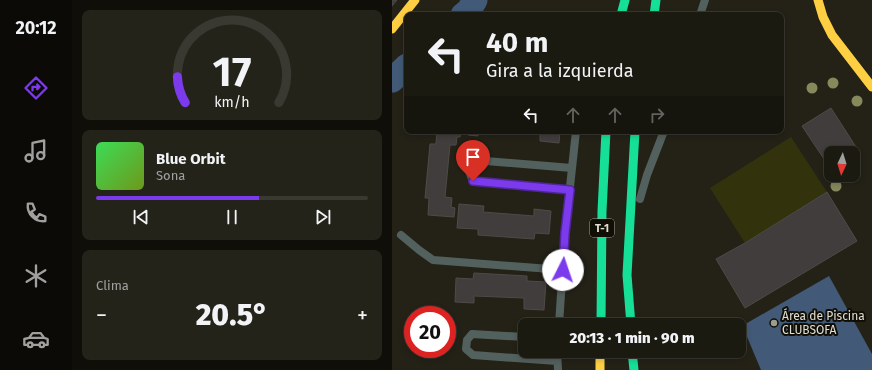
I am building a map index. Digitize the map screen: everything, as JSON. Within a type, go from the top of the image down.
[{"type":"main road","points":[[405,12],[415,0]]},
{"type":"main road","points":[[621,12],[625,0]]},
{"type":"main road","points":[[654,12],[656,0]]},
{"type":"main road","points":[[818,0],[823,18],[832,35],[872,87]]},
{"type":"main road","points":[[392,29],[404,14]]},
{"type":"main road","name":"T-1","points":[[600,318],[602,211],[606,134]]},
{"type":"main road","name":"T-1","points":[[630,318],[627,275],[636,134]]},
{"type":"main road","points":[[600,358],[600,370]]},
{"type":"main road","points":[[633,358],[634,370]]},
{"type":"lane","points":[[701,12],[705,0]]},
{"type":"lane","points":[[560,318],[565,233],[576,134]]},
{"type":"lane","points":[[629,244],[647,175],[663,134]]},
{"type":"lane","points":[[570,190],[473,181],[469,173],[470,166],[474,160],[572,168]]},
{"type":"lane","points":[[401,235],[433,260],[563,270]]},
{"type":"lane","points":[[518,337],[472,334],[467,340],[466,349],[473,355],[558,366]]},
{"type":"shaded area","points":[[791,137],[827,192],[745,243],[710,188]]},
{"type":"water","name":"Área de Piscina CLUBSOFA","points":[[829,276],[872,354],[872,370],[761,370],[746,334],[747,323]]},
{"type":"building","points":[[392,0],[397,0],[392,6]]},
{"type":"building","points":[[831,108],[855,146],[824,146],[824,159],[802,126]]},
{"type":"building","points":[[437,134],[460,134],[460,137],[457,137],[456,145],[450,145],[445,197],[452,198],[451,207],[455,208],[454,217],[428,215],[429,198],[425,198],[430,144],[436,144]]},
{"type":"building","points":[[478,134],[478,136],[468,135]]},
{"type":"building","points":[[540,134],[560,134],[559,143],[540,141]]},
{"type":"building","points":[[827,192],[857,241],[745,308],[716,259],[745,243]]},
{"type":"building","points":[[459,204],[484,206],[483,212],[534,216],[534,209],[551,211],[549,234],[535,233],[534,239],[478,235],[478,229],[457,228]]},
{"type":"building","points":[[474,273],[527,276],[527,281],[546,282],[544,310],[524,309],[524,298],[474,296],[474,303],[455,302],[456,278],[473,279]]},
{"type":"waterway","points":[[467,12],[475,0]]},
{"type":"waterway","points":[[392,80],[404,69]]},
{"type":"traffic: fast","points":[[622,12],[625,0]]},
{"type":"traffic: fast","points":[[654,12],[656,0]]},
{"type":"traffic: fast","points":[[601,318],[602,211],[606,134]]},
{"type":"traffic: fast","points":[[630,318],[627,275],[635,134]]},
{"type":"traffic: fast","points":[[633,358],[634,370]]},
{"type":"traffic: slow","points":[[405,12],[415,0]]},
{"type":"traffic: slow","points":[[818,0],[823,17],[832,35],[872,87]]},
{"type":"traffic: slow","points":[[392,29],[404,14]]},
{"type":"traffic: slow","points":[[600,358],[600,370]]},
{"type":"place","name":"Área de Piscina CLUBSOFA","points":[[774,323]]},
{"type":"route","points":[[473,181],[570,190],[565,233],[563,270]]}]
